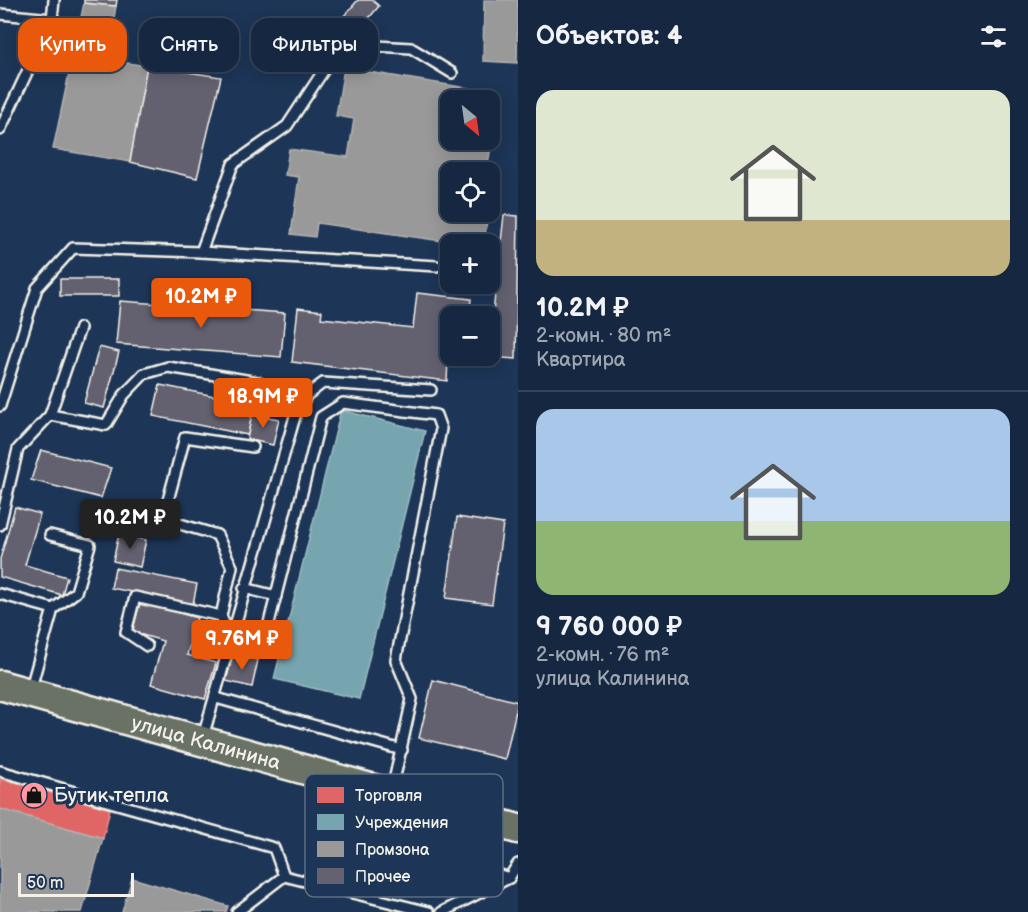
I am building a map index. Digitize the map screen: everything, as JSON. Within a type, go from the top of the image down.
[{"type":"main road","name":"улица Калинина","points":[[0,685],[328,774]]},
{"type":"main road","name":"улица Калинина","points":[[503,825],[518,829]]},
{"type":"lane","points":[[52,18],[54,0]]},
{"type":"lane","points":[[0,14],[42,18]]},
{"type":"lane","points":[[201,252],[232,164],[287,126],[341,44],[411,48],[452,73]]},
{"type":"lane","points":[[0,130],[27,72]]},
{"type":"lane","points":[[0,405],[37,288],[73,248],[201,252],[437,266]]},
{"type":"lane","points":[[0,525],[18,449],[50,415],[80,328]]},
{"type":"lane","points":[[50,415],[106,425],[124,395],[144,374],[168,367],[258,382],[297,413]]},
{"type":"lane","points":[[202,739],[216,698],[230,637],[297,413],[307,395],[323,383],[431,390]]},
{"type":"lane","points":[[265,639],[321,417],[343,403],[436,416],[441,429],[396,660],[412,699],[396,774]]},
{"type":"lane","points":[[230,637],[221,616],[232,567],[217,535],[163,519],[185,437],[253,447]]},
{"type":"lane","points":[[30,693],[53,609],[76,592],[90,545],[50,536]]},
{"type":"lane","points":[[244,588],[276,596]]},
{"type":"lane","points":[[0,594],[53,609]]},
{"type":"lane","points":[[147,646],[126,632],[135,597],[221,616]]},
{"type":"lane","points":[[216,698],[402,750]]},
{"type":"lane","points":[[0,771],[274,848],[284,876]]},
{"type":"lane","points":[[503,881],[509,878],[518,864]]},
{"type":"lane","points":[[237,912],[284,876]]},
{"type":"lane","points":[[284,876],[305,881]]},
{"type":"lane","points":[[503,876],[509,878]]},
{"type":"lane","points":[[369,897],[429,912]]},
{"type":"lane","points":[[442,912],[472,897]]},
{"type":"building: Торговля","points":[[0,779],[110,809],[103,838],[0,809]]},
{"type":"building: Учреждения","points":[[341,410],[425,431],[359,699],[274,679]]},
{"type":"building: Промзона","points":[[484,0],[518,0],[517,63],[483,61]]},
{"type":"building: Промзона","points":[[84,3],[116,6],[114,18],[81,18]]},
{"type":"building: Промзона","points":[[127,63],[139,65],[139,72],[146,72],[130,162],[53,149],[69,72],[127,72]]},
{"type":"building: Промзона","points":[[343,72],[369,72],[480,90],[440,90],[440,150],[490,150],[489,162],[440,162],[440,222],[487,222],[485,234],[440,234],[440,241],[317,223],[315,237],[291,234],[299,177],[285,175],[289,149],[348,157],[354,119],[336,116]]},
{"type":"building: Промзона","points":[[0,809],[103,838],[82,912],[0,912]]},
{"type":"building: Промзона","points":[[132,878],[228,906],[226,912],[122,912]]},
{"type":"building: Прочее","points":[[84,0],[117,0],[116,6],[84,3]]},
{"type":"building: Прочее","points":[[358,0],[372,0],[379,6],[369,18],[344,16]]},
{"type":"building: Прочее","points":[[146,72],[187,72],[221,77],[197,178],[130,162]]},
{"type":"building: Прочее","points":[[504,215],[518,216],[516,359],[500,358],[500,306],[494,306],[495,294],[500,294],[500,250]]},
{"type":"building: Прочее","points":[[60,279],[119,279],[119,296],[60,296]]},
{"type":"building: Прочее","points":[[417,293],[471,299],[470,306],[440,306],[440,366],[448,366],[447,381],[292,362],[298,308],[322,311],[321,318],[413,328]]},
{"type":"building: Прочее","points":[[120,301],[285,313],[281,357],[116,344]]},
{"type":"building: Прочее","points":[[99,347],[119,352],[104,408],[84,403]]},
{"type":"building: Прочее","points":[[160,385],[254,404],[248,435],[153,416]]},
{"type":"building: Прочее","points":[[252,414],[279,419],[273,445],[247,439]]},
{"type":"building: Прочее","points":[[41,450],[111,468],[101,498],[31,480]]},
{"type":"building: Прочее","points":[[15,507],[40,514],[25,565],[67,577],[62,595],[0,577],[0,559]]},
{"type":"building: Прочее","points":[[457,517],[503,524],[492,604],[446,598]]},
{"type":"building: Прочее","points":[[119,534],[146,540],[140,567],[113,561]]},
{"type":"building: Прочее","points":[[115,568],[197,584],[193,604],[111,588]]},
{"type":"building: Прочее","points":[[140,602],[197,618],[187,655],[216,663],[205,699],[151,684],[163,641],[132,632]]},
{"type":"building: Прочее","points":[[233,654],[258,660],[252,687],[226,681]]},
{"type":"building: Прочее","points":[[433,680],[518,702],[505,759],[419,738]]},
{"type":"place","name":"Бутик тепла","points":[[34,795]]}]
